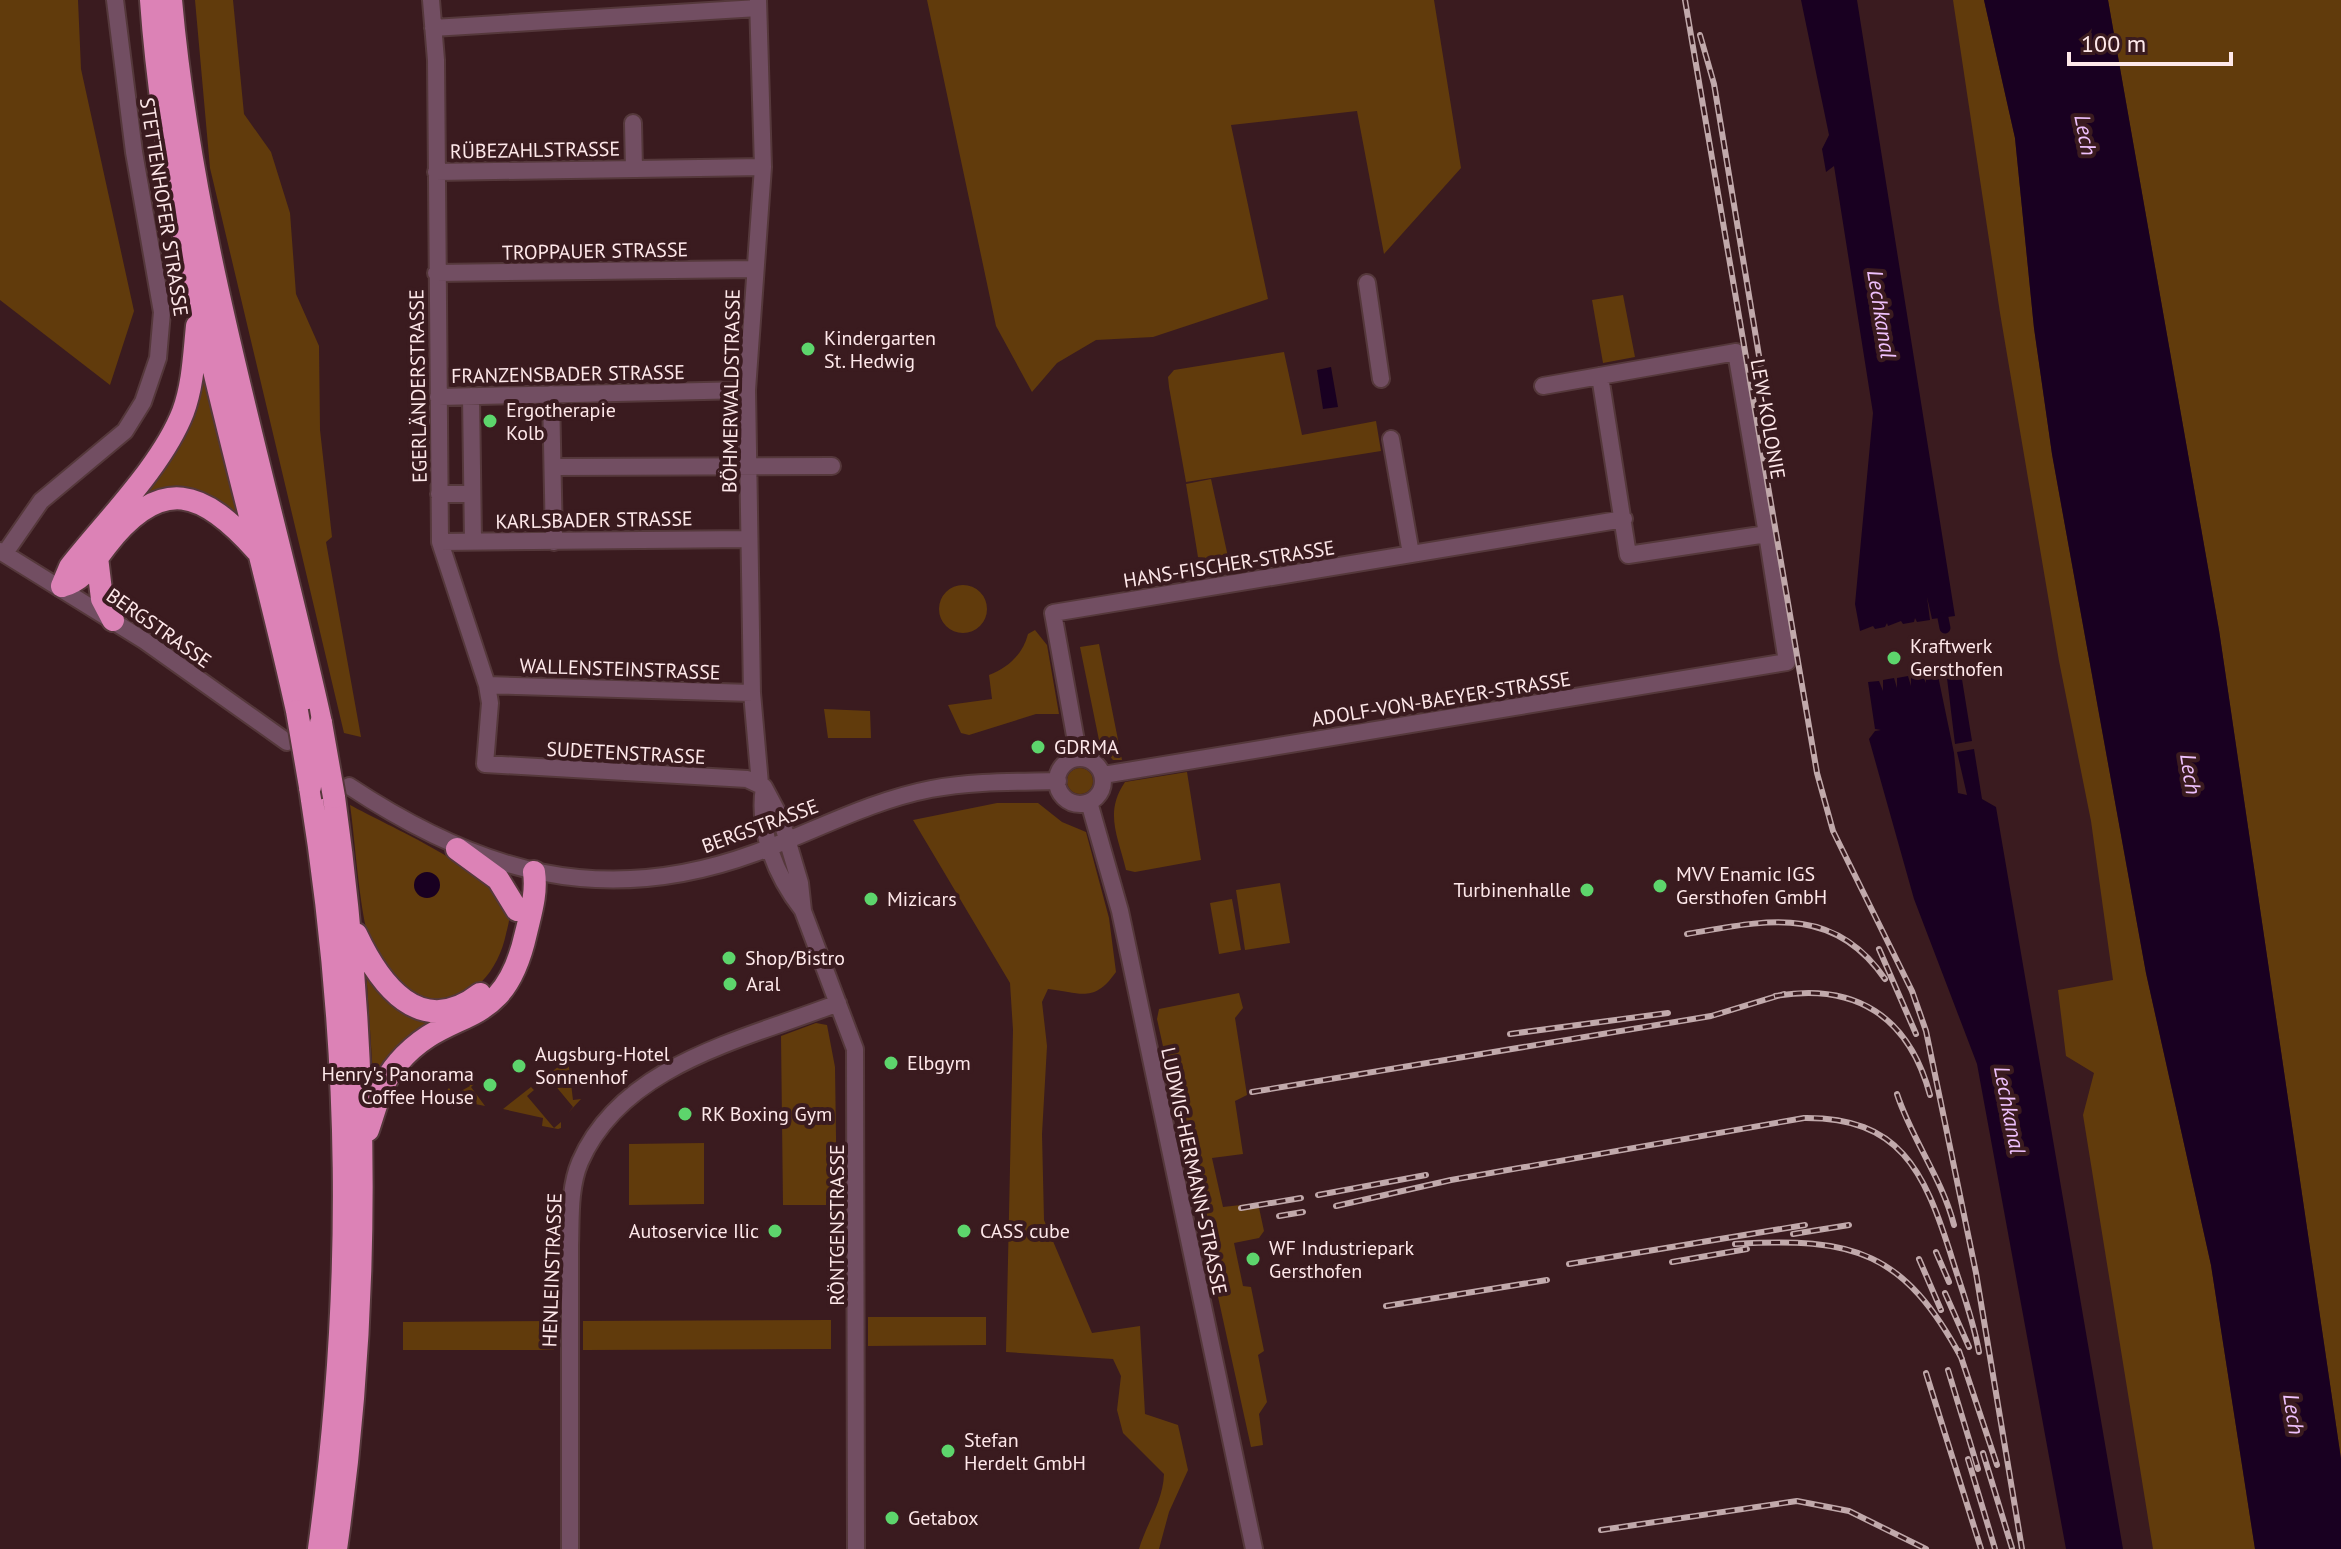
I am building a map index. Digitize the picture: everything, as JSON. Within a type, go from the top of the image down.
[{"type":"highway","points":[[151,0],[172,178],[199,309],[297,711],[338,996],[345,1163],[342,1333],[319,1549]]},
{"type":"highway","points":[[171,0],[182,101],[206,244],[321,723],[341,792],[363,1147],[359,1333],[336,1549]]},
{"type":"highway","points":[[62,586],[70,567],[166,445],[182,412],[191,381],[199,309]]},
{"type":"highway","points":[[62,586],[82,578],[129,517],[142,508],[170,499],[215,508],[261,554]]},
{"type":"highway","points":[[97,557],[102,599],[113,620]]},
{"type":"highway","points":[[457,849],[498,879],[517,910]]},
{"type":"highway","points":[[351,923],[370,963],[389,990],[412,1005],[445,1009],[476,997],[500,971],[510,948],[521,891],[534,872]]},
{"type":"highway","points":[[363,1147],[384,1084],[399,1060],[427,1039],[485,1008],[502,994],[513,976],[535,894],[534,872]]},
{"type":"street","name":"STETTENHOFER STRASSE","points":[[3,552],[41,501],[125,431],[143,402],[158,358],[162,312],[134,152],[115,0]]},
{"type":"street","name":"EGERLÄNDERSTRASSE","points":[[431,0],[440,542],[487,685],[490,703],[485,764]]},
{"type":"street","points":[[433,28],[758,4]]},
{"type":"street","name":"BÖHMERWALDSTRASSE","points":[[758,4],[763,167],[747,390],[752,693],[762,786]]},
{"type":"street","name":"RÜBEZAHLSTRASSE","points":[[633,123],[634,169]]},
{"type":"street","name":"RÜBEZAHLSTRASSE","points":[[436,172],[763,167]]},
{"type":"street","name":"TROPPAUER STRASSE","points":[[436,273],[755,269]]},
{"type":"street","points":[[1367,283],[1381,379]]},
{"type":"street","name":"LEW-KOLONIE","points":[[1543,386],[1736,352],[1787,662]]},
{"type":"street","points":[[1600,376],[1628,555],[1767,534]]},
{"type":"street","name":"FRANZENSBADER STRASSE","points":[[438,397],[747,390]]},
{"type":"street","points":[[551,394],[554,542]]},
{"type":"street","points":[[471,396],[473,541]]},
{"type":"street","points":[[1391,439],[1411,554]]},
{"type":"street","points":[[553,467],[832,466]]},
{"type":"street","points":[[439,494],[472,494]]},
{"type":"street","name":"HANS-FISCHER-STRASSE","points":[[1079,758],[1053,613],[1624,519]]},
{"type":"street","name":"KARLSBADER STRASSE","points":[[440,542],[749,539]]},
{"type":"street","name":"BERGSTRASSE","points":[[3,552],[113,620],[287,742]]},
{"type":"street","name":"ADOLF-VON-BAEYER-STRASSE","points":[[1103,775],[1787,662]]},
{"type":"street","name":"WALLENSTEINSTRASSE","points":[[487,685],[752,693]]},
{"type":"street","points":[[1079,758],[1091,760],[1103,775],[1100,793],[1089,802],[1067,799],[1058,781],[1063,766],[1079,758]]},
{"type":"street","name":"SUDETENSTRASSE","points":[[485,764],[747,779],[762,786]]},
{"type":"street","name":"BERGSTRASSE","points":[[341,792],[457,849],[534,872],[573,878],[647,879],[710,867],[770,848],[861,809],[931,789],[1058,781]]},
{"type":"street","points":[[762,786],[773,798],[787,840]]},
{"type":"street","points":[[762,786],[770,848]]},
{"type":"street","name":"LUDWIG-HERMANN-STRASSE","points":[[1089,802],[1120,911],[1254,1549]]},
{"type":"street","name":"RÖNTGENSTRASSE","points":[[787,840],[800,883],[803,911],[855,1049],[858,1078],[856,1549]]},
{"type":"street","name":"RÖNTGENSTRASSE","points":[[770,848],[787,891],[803,911]]},
{"type":"street","name":"HENLEINSTRASSE","points":[[570,1549],[570,1246],[572,1197],[579,1164],[598,1130],[629,1095],[656,1076],[838,1003]]},
{"type":"shaded area","points":[[0,0],[78,0],[81,69],[134,311],[110,385],[0,300]]},
{"type":"shaded area","points":[[195,0],[233,0],[244,114],[271,152],[290,213],[296,294],[319,346],[320,430],[332,537],[326,542],[361,737],[344,733],[210,168]]},
{"type":"shaded area","points":[[927,0],[1434,0],[1461,168],[1384,254],[1357,111],[1231,125],[1268,299],[1153,337],[1096,340],[1057,363],[1032,392],[996,326]]},
{"type":"shaded area","points":[[1953,0],[1984,0],[2015,138],[2034,328],[2052,454],[2146,973],[2211,1265],[2255,1549],[2153,1549],[2083,1115],[2094,1073],[2066,1056],[2058,990],[2113,980],[2091,821],[2059,661],[2000,313]]},
{"type":"shaded area","points":[[2108,0],[2341,0],[2341,1459],[2219,630]]},
{"type":"shaded area","points":[[1623,295],[1635,357],[1603,363],[1592,300]]},
{"type":"shaded area","points":[[1284,352],[1302,435],[1376,421],[1381,451],[1186,482],[1168,377],[1174,370]]},
{"type":"shaded area","points":[[202,367],[243,528],[208,498],[109,528]]},
{"type":"shaded area","points":[[1211,479],[1233,574],[1198,557],[1186,484]]},
{"type":"shaded area","points":[[963,585],[980,592],[987,609],[980,626],[963,633],[946,626],[939,609],[946,592]]},
{"type":"shaded area","points":[[1035,630],[1047,645],[1059,714],[1036,714],[969,735],[961,733],[948,705],[992,699],[989,675],[1014,659],[1028,634]]},
{"type":"shaded area","points":[[1099,644],[1122,760],[1113,760],[1100,745],[1080,647]]},
{"type":"shaded area","points":[[824,709],[870,711],[871,738],[828,738]]},
{"type":"shaded area","points":[[1080,768],[1089,772],[1093,781],[1089,790],[1080,794],[1071,790],[1067,781],[1071,772]]},
{"type":"shaded area","points":[[1187,772],[1201,860],[1135,872],[1126,870],[1114,815],[1115,804],[1125,782]]},
{"type":"shaded area","points":[[997,803],[1038,803],[1062,822],[1086,832],[1109,918],[1116,972],[1094,992],[1079,994],[1048,989],[1042,1002],[1047,1046],[1042,1134],[1044,1220],[1092,1333],[1140,1326],[1145,1414],[1178,1425],[1188,1470],[1169,1512],[1159,1549],[1139,1549],[1158,1503],[1164,1474],[1123,1433],[1117,1410],[1121,1376],[1113,1359],[1006,1352],[1013,1030],[1010,983],[913,820]]},
{"type":"shaded area","points":[[350,805],[461,864],[498,892],[508,905],[509,920],[501,951],[483,981],[470,991],[440,1001],[423,999],[400,989],[387,973],[368,937]]},
{"type":"shaded area","points":[[1280,883],[1290,943],[1245,950],[1236,890]]},
{"type":"shaded area","points":[[1232,899],[1241,950],[1219,954],[1210,903]]},
{"type":"shaded area","points":[[366,969],[449,1012],[508,976],[374,1090]]},
{"type":"shaded area","points":[[1239,993],[1243,1008],[1235,1018],[1247,1095],[1235,1101],[1243,1154],[1212,1158],[1223,1207],[1258,1203],[1264,1231],[1259,1238],[1234,1243],[1243,1286],[1251,1287],[1264,1351],[1258,1355],[1267,1402],[1259,1414],[1263,1445],[1251,1447],[1157,1019],[1159,1009]]},
{"type":"shaded area","points":[[816,1023],[827,1025],[835,1067],[837,1205],[783,1205],[781,1036]]},
{"type":"shaded area","points":[[568,1059],[573,1100],[581,1099],[568,1113],[573,1107],[549,1078],[540,1081]]},
{"type":"shaded area","points":[[466,1078],[470,1078],[474,1084],[471,1087],[485,1106],[441,1097],[449,1088],[454,1095],[470,1086]]},
{"type":"shaded area","points":[[531,1087],[534,1090],[527,1096],[554,1128],[561,1122],[561,1128],[558,1129],[542,1126],[543,1118],[503,1109]]},
{"type":"shaded area","points":[[704,1143],[704,1204],[629,1205],[629,1144]]},
{"type":"shaded area","points":[[868,1317],[986,1317],[986,1345],[868,1346]]},
{"type":"shaded area","points":[[831,1320],[831,1349],[583,1350],[583,1321]]},
{"type":"shaded area","points":[[554,1321],[554,1350],[403,1350],[403,1322]]},
{"type":"water","name":"Lechkanal","points":[[1801,0],[1857,0],[1955,616],[1932,619],[1927,597],[1930,620],[1917,622],[1915,618],[1914,622],[1903,624],[1901,621],[1888,626],[1887,623],[1885,627],[1875,629],[1873,626],[1860,631],[1855,604],[1873,413],[1834,166],[1826,172],[1822,149],[1829,135]]},
{"type":"water","name":"Lech","points":[[1984,0],[2108,0],[2219,630],[2341,1459],[2341,1549],[2255,1549],[2211,1265],[2146,973],[2052,454],[2034,328],[2015,138]]},
{"type":"water","points":[[1331,367],[1338,407],[1323,409],[1317,370]]},
{"type":"water","points":[[1960,667],[1972,741],[1955,744],[1946,670]]},
{"type":"water","name":"Lechkanal","points":[[1937,671],[1954,753],[1958,793],[1967,795],[1957,752],[1974,749],[1982,799],[1996,807],[2123,1549],[2066,1549],[1977,1064],[1914,899],[1869,739],[1875,731],[1881,730],[1875,729],[1868,682],[1879,681],[1883,691],[1883,680],[1894,678],[1897,688],[1897,678],[1908,676],[1911,686],[1911,675],[1922,674],[1926,683],[1926,673]]},
{"type":"water","points":[[427,872],[436,876],[440,885],[436,894],[427,898],[418,894],[414,885],[418,876]]},
{"type":"waterway","points":[[1943,618],[1945,628]]},
{"type":"railway","points":[[1685,0],[1817,773],[1833,831],[1912,991],[1926,1031],[1976,1273],[2022,1549]]},
{"type":"railway","points":[[1700,35],[1714,84],[1765,392]]},
{"type":"railway","points":[[1687,934],[1770,922],[1820,928],[1843,938],[1865,955],[1885,979]]},
{"type":"railway","points":[[1879,949],[1916,1034]]},
{"type":"railway","points":[[1775,996],[1804,993],[1830,995],[1875,1011],[1893,1026],[1908,1045],[1921,1068],[1930,1095]]},
{"type":"railway","points":[[1252,1092],[1711,1016],[1784,994]]},
{"type":"railway","points":[[1510,1034],[1668,1013]]},
{"type":"railway","points":[[1897,1094],[1942,1191],[1954,1225]]},
{"type":"railway","points":[[1336,1206],[1451,1180],[1804,1118],[1837,1120],[1864,1127],[1886,1139],[1903,1154],[1918,1174],[1940,1223],[1979,1352]]},
{"type":"railway","points":[[1318,1195],[1426,1175]]},
{"type":"railway","points":[[1241,1208],[1301,1198]]},
{"type":"railway","points":[[1279,1216],[1303,1212]]},
{"type":"railway","points":[[1569,1264],[1805,1225]]},
{"type":"railway","points":[[1793,1234],[1849,1225]]},
{"type":"railway","points":[[1735,1244],[1813,1244],[1844,1249],[1871,1258],[1896,1273],[1919,1294],[1962,1359]]},
{"type":"railway","points":[[1672,1262],[1747,1249]]},
{"type":"railway","points":[[1936,1252],[1949,1282]]},
{"type":"railway","points":[[1919,1259],[1941,1310]]},
{"type":"railway","points":[[1386,1306],[1547,1280]]},
{"type":"railway","points":[[1945,1293],[1969,1347]]},
{"type":"railway","points":[[1959,1351],[1997,1465]]},
{"type":"railway","points":[[1948,1370],[1978,1469]]},
{"type":"railway","points":[[1926,1373],[1981,1549]]},
{"type":"railway","points":[[1983,1453],[2012,1548]]},
{"type":"railway","points":[[1968,1459],[1995,1549]]},
{"type":"railway","points":[[1601,1530],[1797,1501],[1849,1511],[1926,1549]]},
{"type":"place","name":"Kindergarten St. Hedwig","points":[[808,349]]},
{"type":"place","name":"Ergotherapie Kolb","points":[[490,421]]},
{"type":"place","name":"Kraftwerk Gersthofen","points":[[1894,658]]},
{"type":"place","name":"GDRMA","points":[[1038,747]]},
{"type":"place","name":"MVV Enamic IGS Gersthofen GmbH","points":[[1660,886]]},
{"type":"place","name":"Turbinenhalle","points":[[1587,890]]},
{"type":"place","name":"Mizicars","points":[[871,899]]},
{"type":"place","name":"Shop/Bistro","points":[[729,958]]},
{"type":"place","name":"Aral","points":[[730,984]]},
{"type":"place","name":"Elbgym","points":[[891,1063]]},
{"type":"place","name":"Augsburg-Hotel Sonnenhof","points":[[519,1066]]},
{"type":"place","name":"Henry's Panorama Coffee House","points":[[490,1085]]},
{"type":"place","name":"RK Boxing Gym","points":[[685,1114]]},
{"type":"place","name":"Autoservice Ilic","points":[[775,1231]]},
{"type":"place","name":"CASS cube","points":[[964,1231]]},
{"type":"place","name":"WF Industriepark Gersthofen","points":[[1253,1259]]},
{"type":"place","name":"Stefan Herdelt GmbH","points":[[948,1451]]},
{"type":"place","name":"Getabox","points":[[892,1518]]}]
